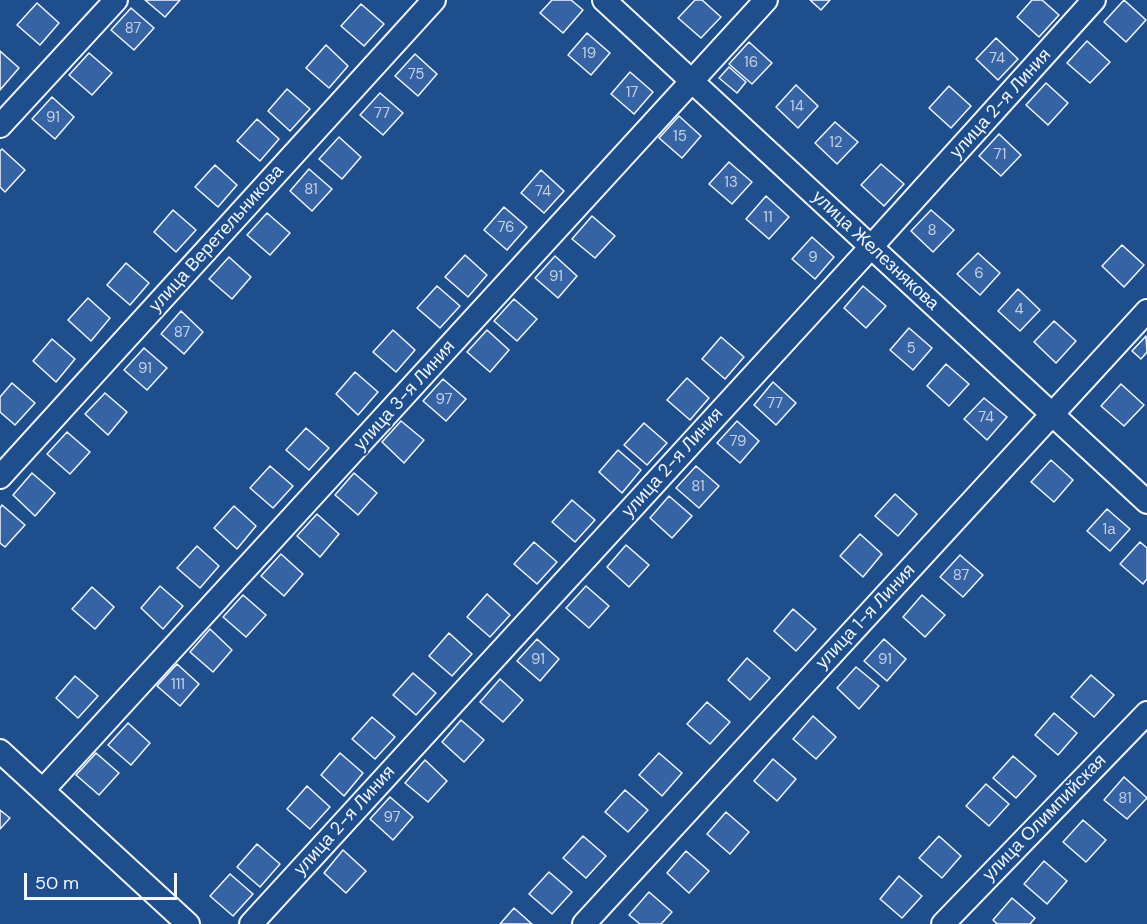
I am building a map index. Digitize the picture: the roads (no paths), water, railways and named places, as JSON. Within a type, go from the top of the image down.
[{"type":"street","points":[[0,126],[116,0]]},
{"type":"street","name":"улица Веретельникова","points":[[0,477],[434,0]]},
{"type":"street","name":"улица Железнякова","points":[[603,0],[1147,502]]},
{"type":"street","name":"улица 3-я Линия","points":[[43,790],[766,0]]},
{"type":"street","name":"улица 2-я Линия","points":[[250,924],[871,247],[1094,0]]},
{"type":"street","name":"улица 1-я Линия","points":[[584,924],[1147,311]]},
{"type":"street","name":"улица Олимпийская","points":[[944,924],[1147,713]]},
{"type":"street","points":[[0,751],[188,924]]}]
